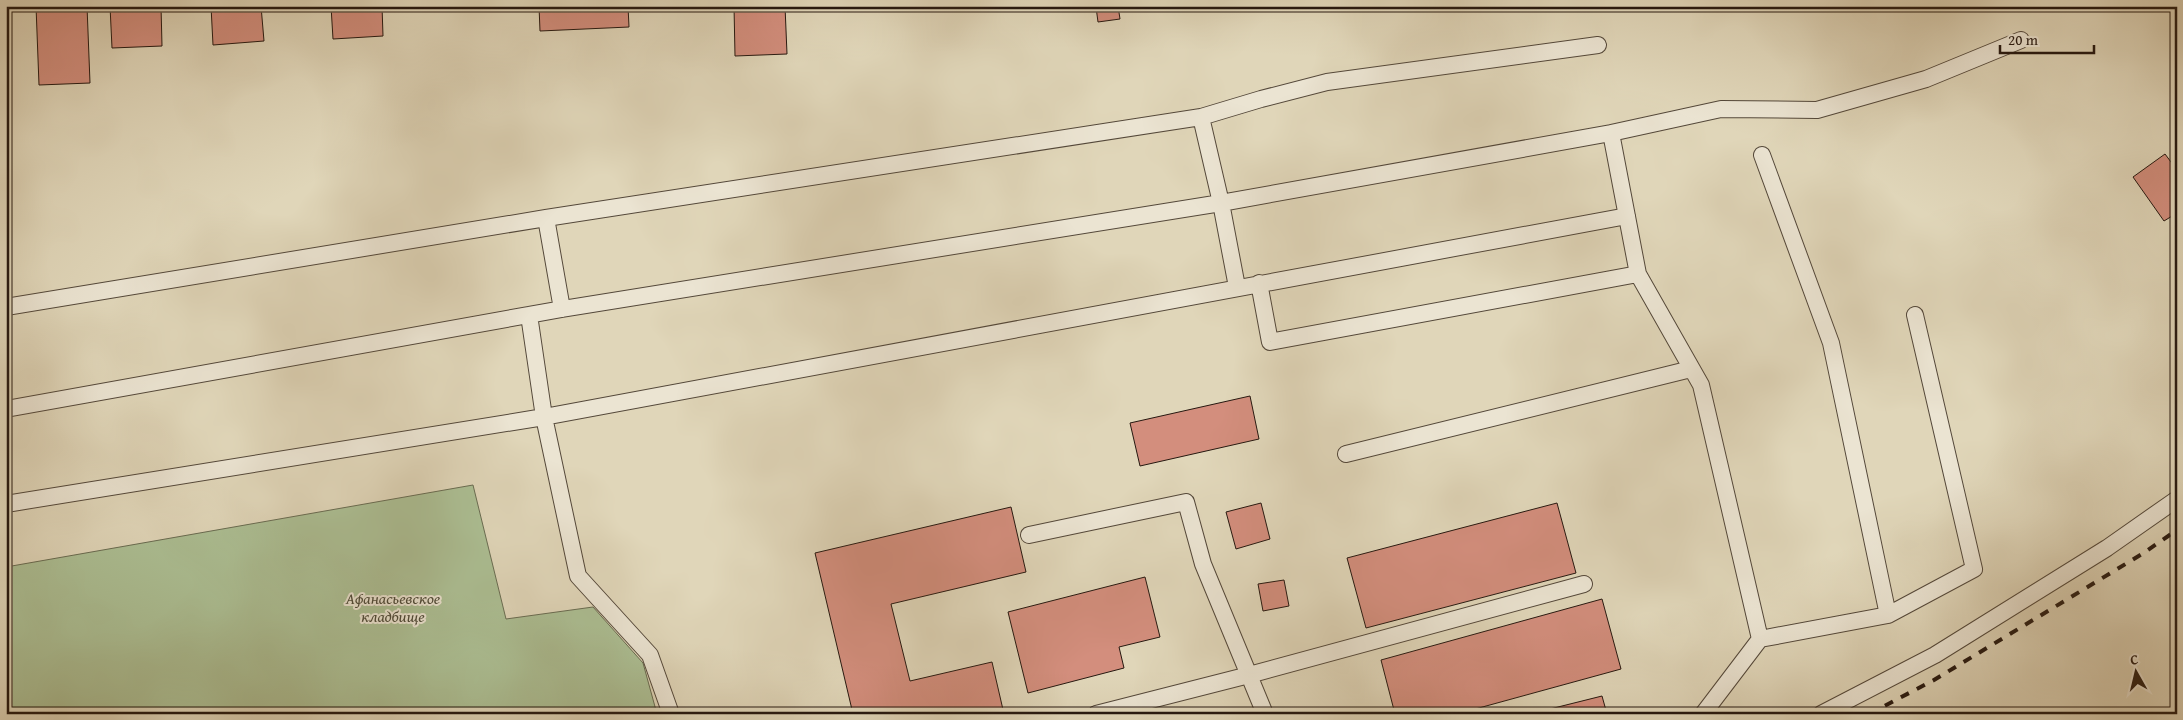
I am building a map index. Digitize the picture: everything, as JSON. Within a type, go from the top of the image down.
[{"type":"lane","points":[[6,409],[562,309],[1221,203],[1611,132],[1721,109],[1817,110],[1926,79],[2021,40]]},
{"type":"lane","points":[[6,307],[546,218],[1201,117],[1327,82],[1598,45]]},
{"type":"lane","points":[[1201,117],[1221,203],[1237,287]]},
{"type":"lane","points":[[1611,132],[1638,274],[1701,385],[1760,639]]},
{"type":"lane","points":[[1762,154],[1831,343],[1888,614]]},
{"type":"lane","points":[[6,504],[544,416],[1627,216]]},
{"type":"lane","points":[[546,218],[562,309]]},
{"type":"lane","points":[[1258,283],[1270,342],[1638,274]]},
{"type":"lane","points":[[529,315],[544,416],[578,576],[650,655],[671,714]]},
{"type":"lane","points":[[1703,714],[1760,639],[1888,614],[1974,569],[1915,316]]},
{"type":"lane","points":[[1346,454],[1691,369]]},
{"type":"lane","points":[[1821,714],[1935,655],[2107,548],[2177,499]]},
{"type":"lane","points":[[1029,535],[1186,502],[1202,564],[1265,714]]},
{"type":"lane","points":[[1096,714],[1249,675],[1584,584]]},
{"type":"green space","name":"Афанасьевское кладбище","points":[[473,485],[506,619],[593,607],[643,663],[657,714],[6,714],[6,567]]},
{"type":"building","points":[[36,6],[87,6],[90,83],[39,85]]},
{"type":"building","points":[[110,6],[161,6],[162,46],[112,48]]},
{"type":"building","points":[[211,6],[261,6],[264,41],[213,45]]},
{"type":"building","points":[[331,6],[382,6],[383,36],[333,39]]},
{"type":"building","points":[[539,6],[628,6],[629,27],[540,31]]},
{"type":"building","points":[[734,6],[785,6],[787,54],[735,56]]},
{"type":"building","points":[[1066,6],[1118,6],[1120,19],[1098,22],[1096,7],[1067,10]]},
{"type":"building","points":[[2165,154],[2177,170],[2177,213],[2164,221],[2133,177]]},
{"type":"building","points":[[1250,396],[1259,439],[1140,466],[1130,423]]},
{"type":"building","points":[[1261,503],[1270,539],[1236,549],[1226,512]]},
{"type":"building","points":[[1557,503],[1576,573],[1366,628],[1347,558]]},
{"type":"building","points":[[1011,507],[1026,572],[891,604],[910,681],[992,662],[1004,714],[853,714],[815,553]]},
{"type":"building","points":[[1145,577],[1160,637],[1119,647],[1124,668],[1028,693],[1008,612]]},
{"type":"building","points":[[1284,580],[1289,606],[1263,611],[1258,584]]},
{"type":"building","points":[[1602,599],[1621,669],[1457,714],[1395,714],[1381,660]]},
{"type":"building","points":[[1602,696],[1607,714],[1530,714]]},
{"type":"railway","points":[[1869,714],[1934,680],[2142,554],[2177,530]]}]
